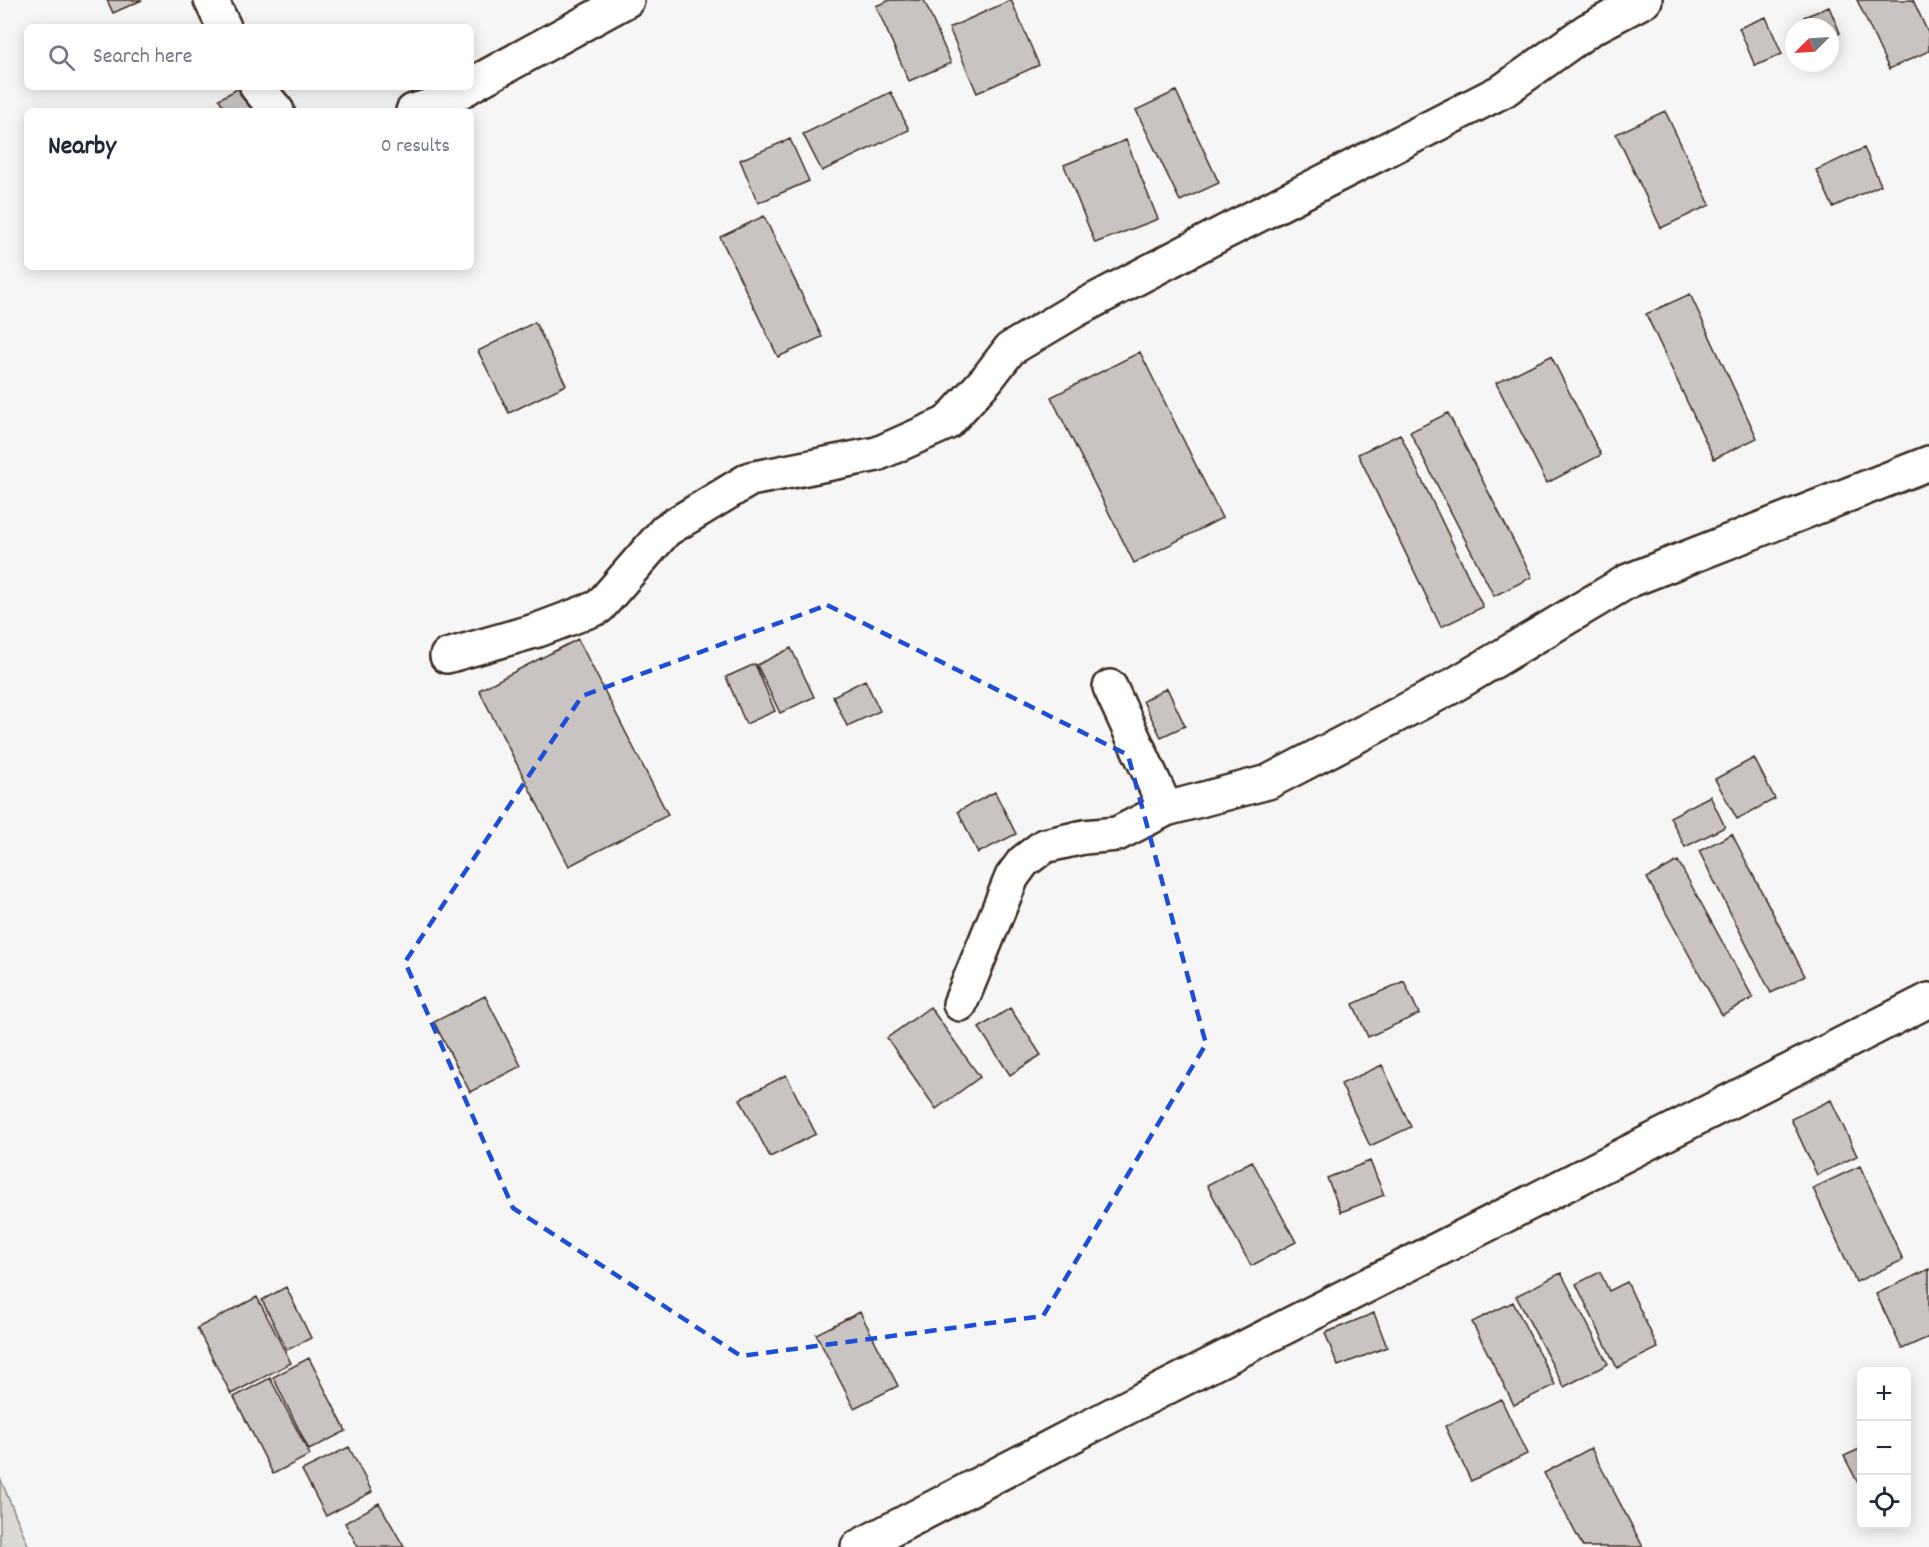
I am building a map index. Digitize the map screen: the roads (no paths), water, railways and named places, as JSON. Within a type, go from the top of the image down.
[{"type":"street","points":[[211,0],[223,24]]},
{"type":"street","points":[[474,84],[627,0]]},
{"type":"street","points":[[447,656],[538,630],[599,607],[666,530],[750,478],[877,454],[947,423],[987,379],[1010,349],[1074,311],[1204,242],[1503,90],[1588,30],[1645,0]]},
{"type":"street","points":[[260,90],[274,108]]},
{"type":"street","points":[[423,108],[437,104],[463,90]]},
{"type":"street","points":[[960,1004],[1012,877],[1023,862],[1044,846],[1084,837],[1117,834],[1166,809],[1268,782],[1449,688],[1628,581],[1929,463]]},
{"type":"street","points":[[1110,687],[1166,809]]},
{"type":"street","points":[[858,1547],[1112,1415],[1929,1000]]}]
